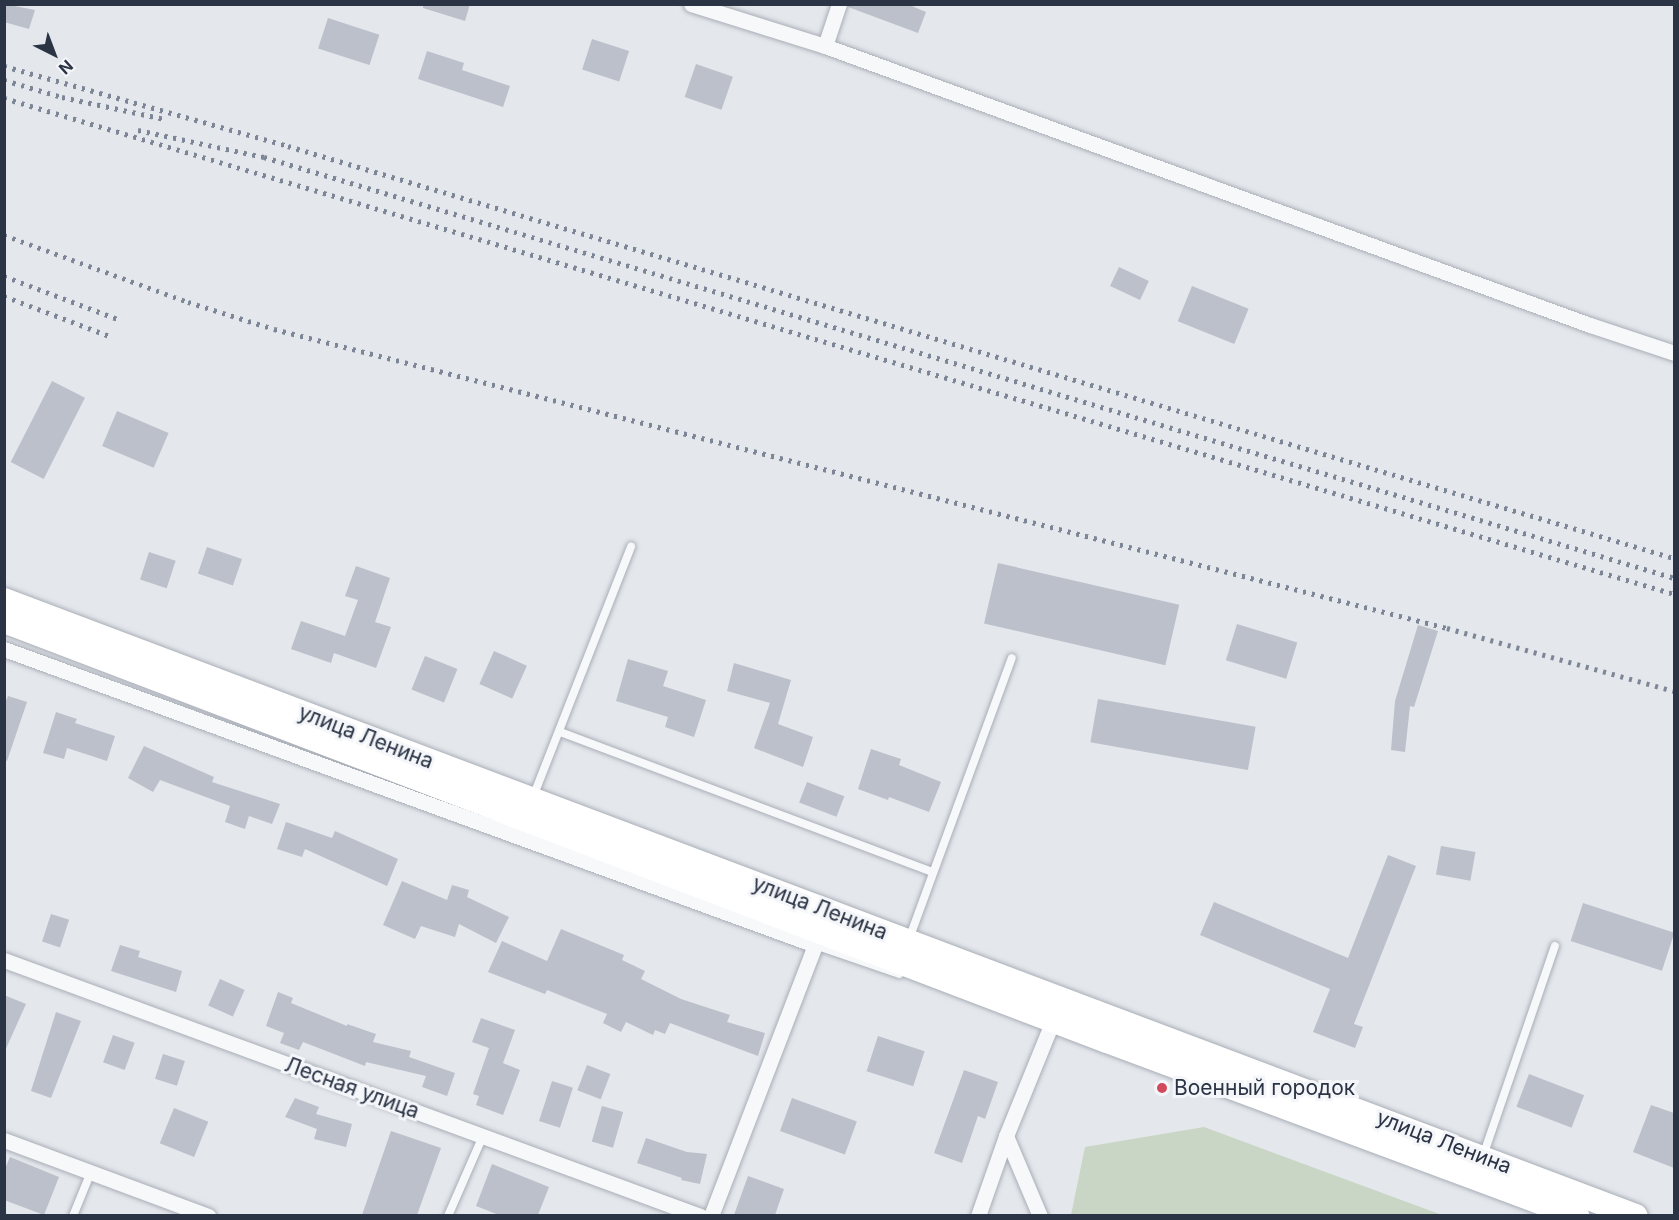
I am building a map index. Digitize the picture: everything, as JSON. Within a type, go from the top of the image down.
[{"type":"main road","name":"улица Ленина","points":[[4,600],[907,960],[1058,1010],[1479,1167],[1636,1215]]},
{"type":"main road","name":"улица Ленина","points":[[4,621],[529,809]]},
{"type":"main road","name":"улица Ленина","points":[[1479,1167],[1577,1215]]},
{"type":"street","points":[[691,4],[825,46],[1568,316],[1674,352]]},
{"type":"street","points":[[825,46],[839,4]]},
{"type":"street","name":"улица Ленина","points":[[4,650],[815,945]]},
{"type":"street","points":[[711,1215],[815,945]]},
{"type":"street","name":"Лесная улица","points":[[4,960],[700,1215]]},
{"type":"street","points":[[978,1215],[1006,1136],[1058,1010]]},
{"type":"street","points":[[1006,1136],[1040,1215]]},
{"type":"street","points":[[4,1140],[208,1215]]},
{"type":"lane","points":[[529,809],[631,547]]},
{"type":"lane","points":[[815,945],[907,960],[916,913],[1012,658]]},
{"type":"lane","points":[[560,732],[933,872]]},
{"type":"lane","points":[[1479,1167],[1555,946]]},
{"type":"lane","points":[[966,998],[977,1001]]},
{"type":"lane","points":[[448,1215],[483,1136]]},
{"type":"lane","points":[[73,1215],[91,1172]]},
{"type":"green space","points":[[1204,1127],[1442,1215],[1071,1215],[1085,1147]]},
{"type":"building","points":[[4,4],[35,10],[29,29],[4,22]]},
{"type":"building","points":[[423,4],[470,4],[465,21],[423,8]]},
{"type":"building","points":[[848,4],[907,4],[926,12],[918,33],[848,7]]},
{"type":"building","points":[[328,18],[379,35],[369,65],[318,48]]},
{"type":"building","points":[[592,39],[629,51],[619,81],[582,69]]},
{"type":"building","points":[[427,51],[464,63],[462,70],[510,86],[503,107],[418,79]]},
{"type":"building","points":[[696,64],[733,77],[721,110],[685,97]]},
{"type":"building","points":[[1119,267],[1149,281],[1140,300],[1110,286]]},
{"type":"building","points":[[1192,286],[1249,309],[1234,344],[1178,321]]},
{"type":"building","points":[[52,381],[85,398],[44,479],[11,462]]},
{"type":"building","points":[[117,411],[169,433],[154,468],[102,446]]},
{"type":"building","points":[[207,547],[242,559],[233,586],[198,573]]},
{"type":"building","points":[[149,552],[176,561],[167,588],[140,580]]},
{"type":"building","points":[[998,563],[1179,605],[1165,665],[984,623]]},
{"type":"building","points":[[356,566],[390,578],[375,622],[391,627],[376,668],[334,653],[331,663],[291,649],[301,621],[345,636],[358,600],[345,596]]},
{"type":"building","points":[[1237,624],[1297,642],[1286,679],[1226,660]]},
{"type":"building","points":[[1418,625],[1438,631],[1414,707],[1410,706],[1405,752],[1391,750],[1395,701]]},
{"type":"building","points":[[494,651],[527,666],[512,699],[479,684]]},
{"type":"building","points":[[425,656],[457,669],[444,702],[412,689]]},
{"type":"building","points":[[628,659],[668,671],[663,686],[706,700],[694,737],[665,727],[668,717],[616,701]]},
{"type":"building","points":[[734,663],[791,680],[778,724],[813,737],[803,767],[754,748],[770,703],[727,691]]},
{"type":"building","points":[[8,696],[27,702],[7,761],[4,760],[4,705]]},
{"type":"building","points":[[1098,699],[1256,727],[1248,770],[1090,742]]},
{"type":"building","points":[[56,712],[77,719],[75,723],[115,736],[107,761],[67,748],[64,759],[43,753]]},
{"type":"building","points":[[144,746],[214,777],[212,782],[280,804],[272,824],[249,816],[245,829],[225,822],[230,806],[160,780],[153,792],[128,778]]},
{"type":"building","points":[[871,749],[901,759],[899,765],[941,782],[929,812],[889,797],[888,800],[858,789]]},
{"type":"building","points":[[807,782],[844,796],[836,817],[799,803]]},
{"type":"building","points":[[286,822],[332,838],[335,831],[398,859],[387,886],[305,849],[302,857],[277,849]]},
{"type":"building","points":[[1441,846],[1475,852],[1470,881],[1436,875]]},
{"type":"building","points":[[1388,855],[1416,866],[1354,1024],[1363,1027],[1355,1048],[1313,1032],[1330,989],[1200,935],[1214,902],[1348,958]]},
{"type":"building","points":[[402,881],[447,900],[452,885],[469,890],[467,897],[509,917],[496,943],[459,924],[455,937],[421,926],[415,939],[383,925]]},
{"type":"building","points":[[1583,903],[1674,933],[1662,971],[1571,941]]},
{"type":"building","points":[[51,914],[69,920],[60,947],[42,942]]},
{"type":"building","points":[[561,929],[624,955],[622,960],[645,971],[641,979],[681,999],[730,1015],[727,1022],[765,1033],[758,1056],[670,1023],[665,1034],[655,1030],[653,1035],[626,1022],[621,1032],[603,1023],[607,1014],[547,990],[545,994],[488,972],[502,941],[547,961]]},
{"type":"building","points":[[120,945],[140,951],[138,957],[182,971],[176,992],[111,971]]},
{"type":"building","points":[[220,979],[245,990],[233,1016],[208,1005]]},
{"type":"building","points":[[278,992],[293,998],[291,1003],[347,1026],[347,1024],[376,1034],[373,1042],[411,1051],[409,1057],[455,1073],[447,1096],[422,1087],[426,1076],[366,1062],[365,1066],[303,1042],[299,1050],[280,1043],[284,1033],[266,1026]]},
{"type":"building","points":[[4,995],[26,1004],[4,1053]]},
{"type":"building","points":[[56,1012],[81,1021],[51,1098],[31,1091]]},
{"type":"building","points":[[481,1018],[515,1030],[503,1063],[520,1070],[503,1115],[476,1105],[479,1096],[473,1094],[489,1048],[472,1042]]},
{"type":"building","points":[[113,1035],[135,1043],[125,1070],[103,1062]]},
{"type":"building","points":[[878,1036],[925,1051],[913,1086],[867,1071]]},
{"type":"building","points":[[163,1054],[185,1061],[177,1086],[155,1079]]},
{"type":"building","points":[[587,1065],[610,1074],[601,1099],[577,1090]]},
{"type":"building","points":[[964,1070],[998,1082],[985,1119],[978,1116],[962,1163],[934,1153]]},
{"type":"building","points":[[1529,1074],[1584,1095],[1572,1128],[1516,1107]]},
{"type":"building","points":[[552,1081],[573,1088],[560,1128],[539,1121]]},
{"type":"building","points":[[295,1098],[319,1107],[316,1114],[352,1124],[346,1147],[314,1139],[317,1129],[285,1117]]},
{"type":"building","points":[[792,1098],[857,1122],[845,1154],[780,1131]]},
{"type":"building","points":[[1651,1105],[1674,1113],[1674,1168],[1633,1152]]},
{"type":"building","points":[[602,1106],[623,1112],[613,1148],[592,1142]]},
{"type":"building","points":[[174,1108],[208,1122],[194,1157],[160,1143]]},
{"type":"building","points":[[391,1131],[441,1148],[417,1215],[362,1215]]},
{"type":"building","points":[[646,1138],[687,1152],[707,1154],[700,1184],[681,1180],[682,1178],[637,1163]]},
{"type":"building","points":[[10,1157],[59,1177],[44,1215],[4,1200],[4,1171]]},
{"type":"building","points":[[492,1164],[549,1187],[538,1215],[499,1215],[476,1206]]},
{"type":"building","points":[[748,1176],[784,1189],[775,1215],[734,1215]]},
{"type":"railway","points":[[4,66],[288,146],[1674,558]]},
{"type":"railway","points":[[4,80],[62,97],[165,119]]},
{"type":"railway","points":[[4,98],[1674,594]]},
{"type":"railway","points":[[138,130],[264,157],[1674,578]]},
{"type":"railway","points":[[4,235],[188,302],[274,329],[1447,628],[1674,691]]},
{"type":"railway","points":[[4,276],[118,319]]},
{"type":"railway","points":[[4,296],[112,337]]},
{"type":"place","name":"Военный городок","points":[[1162,1088]]}]
